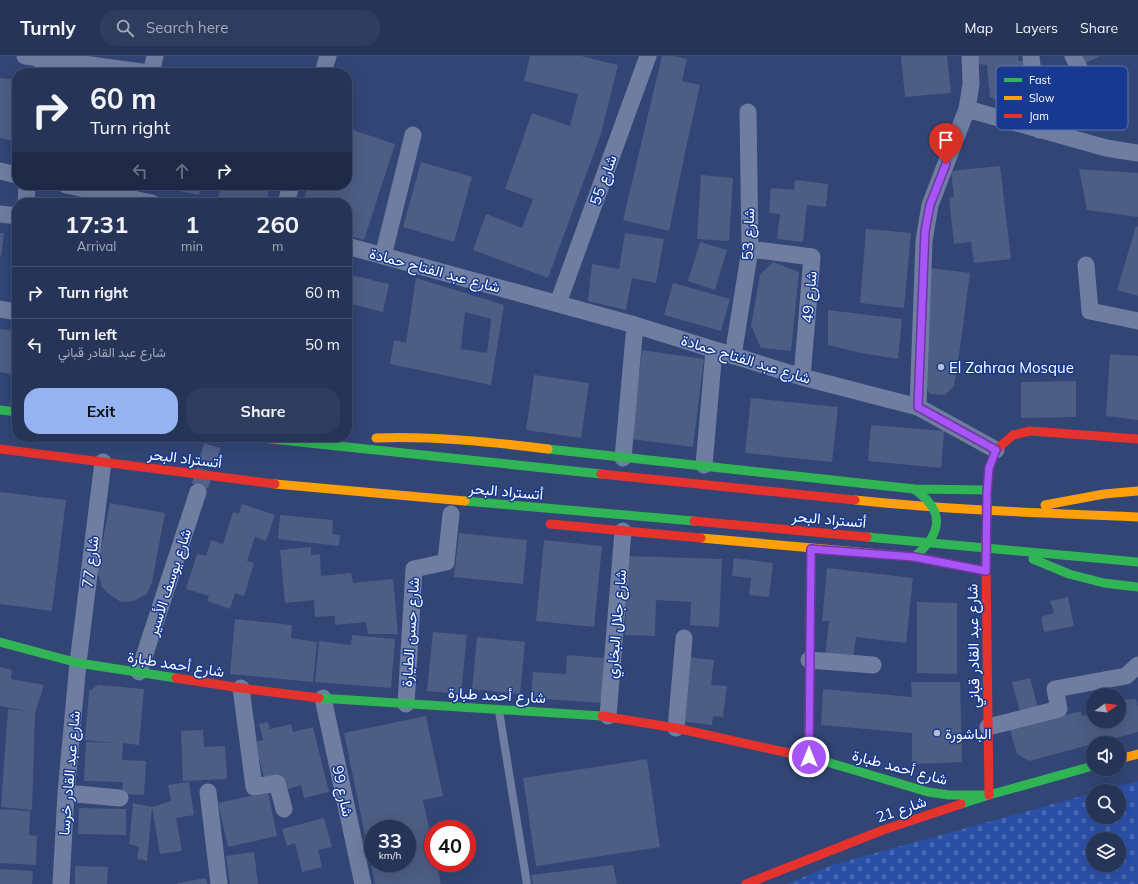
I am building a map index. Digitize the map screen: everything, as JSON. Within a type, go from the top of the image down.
[{"type":"main road","points":[[0,410],[12,411]]},
{"type":"main road","points":[[996,450],[1013,435],[1030,431],[1138,439]]},
{"type":"main road","points":[[352,439],[402,437],[492,442],[623,458],[914,489],[987,492]]},
{"type":"main road","name":"أتستراد البحر","points":[[306,442],[891,504],[1007,512]]},
{"type":"main road","name":"أتستراد البحر","points":[[0,449],[290,486],[895,539],[1138,562]]},
{"type":"main road","name":"شارع عبد القادر قباني","points":[[989,795],[986,569],[987,492],[989,468],[996,450]]},
{"type":"main road","points":[[290,486],[390,503]]},
{"type":"main road","points":[[914,489],[922,493],[928,499],[935,514],[936,522],[936,530],[929,545],[914,557]]},
{"type":"main road","points":[[1007,512],[1104,494],[1138,491]]},
{"type":"main road","points":[[1007,512],[1138,517]]},
{"type":"main road","points":[[537,523],[811,549],[914,557],[986,569]]},
{"type":"main road","points":[[809,757],[811,549]]},
{"type":"main road","points":[[1012,551],[1069,574],[1104,583],[1138,587]]},
{"type":"main road","name":"شارع أحمد طبارة","points":[[0,642],[78,663],[241,688],[323,698],[608,716],[676,728],[809,757],[928,792],[948,796],[989,795]]},
{"type":"main road","points":[[1126,757],[1138,754]]},
{"type":"main road","name":"شارع 21","points":[[746,884],[876,832],[989,795],[1086,768]]},
{"type":"street","points":[[25,56],[43,66],[74,68]]},
{"type":"street","points":[[151,68],[155,56]]},
{"type":"street","points":[[324,68],[328,56]]},
{"type":"street","name":"شارع 55","points":[[558,303],[648,56]]},
{"type":"street","points":[[918,407],[924,240],[926,222],[930,205],[967,109],[971,84],[970,56]]},
{"type":"street","points":[[1031,56],[1032,66]]},
{"type":"street","points":[[1073,56],[1078,66]]},
{"type":"street","points":[[967,109],[996,117]]},
{"type":"street","name":"شارع 53","points":[[733,356],[750,249],[748,112]]},
{"type":"street","points":[[1040,130],[1106,148],[1138,153]]},
{"type":"street","points":[[383,256],[413,135]]},
{"type":"street","points":[[0,171],[12,174]]},
{"type":"street","points":[[88,190],[126,198]]},
{"type":"street","points":[[0,214],[12,215]]},
{"type":"street","name":"شارع عبد الفتاح حمادة","points":[[352,247],[558,303],[802,377],[918,407],[996,450]]},
{"type":"street","name":"شارع 49","points":[[750,249],[812,257],[802,377]]},
{"type":"street","points":[[1086,265],[1090,311],[1138,321]]},
{"type":"street","points":[[0,310],[12,311]]},
{"type":"street","points":[[623,458],[634,325]]},
{"type":"street","points":[[704,466],[714,350]]},
{"type":"street","name":"شارع 77","points":[[78,663],[103,462]]},
{"type":"street","name":"شارع يوسف الأسير","points":[[139,672],[198,492]]},
{"type":"street","name":"شارع حسن الطيارة","points":[[406,704],[414,569],[446,562],[451,514]]},
{"type":"street","name":"شارع جلال البخاري","points":[[608,716],[623,531]]},
{"type":"street","points":[[676,728],[684,638]]},
{"type":"street","points":[[809,660],[873,665]]},
{"type":"street","name":"شارع عبد القادر خرسا","points":[[60,884],[66,793],[78,663]]},
{"type":"street","points":[[988,727],[1059,709],[1055,689],[1126,676],[1138,665]]},
{"type":"street","points":[[241,688],[254,787],[277,783],[284,809]]},
{"type":"street","name":"شارع 99","points":[[323,698],[363,884]]},
{"type":"street","points":[[208,792],[219,884]]},
{"type":"street","points":[[66,793],[120,798]]},
{"type":"lane","points":[[499,709],[527,884]]},
{"type":"green space","points":[[1138,781],[1138,884],[787,884],[832,865],[1086,795],[1086,824],[1126,824],[1126,784]]},
{"type":"building","points":[[530,56],[581,56],[618,65],[601,134],[548,278],[473,250],[486,214],[522,228],[533,199],[505,189],[532,113],[570,126],[578,94],[524,81]]},
{"type":"building","points":[[662,56],[674,56],[687,59],[682,81],[700,85],[669,231],[623,220]]},
{"type":"building","points":[[901,56],[947,56],[951,93],[905,97]]},
{"type":"building","points":[[977,56],[1018,56],[1019,61],[1026,60],[1026,66],[996,66],[996,99],[990,97],[987,65],[978,64]]},
{"type":"building","points":[[1082,56],[1101,56],[1084,64]]},
{"type":"building","points":[[0,78],[12,79],[12,140],[0,138]]},
{"type":"building","points":[[352,130],[395,144],[364,240],[352,236],[352,198],[304,198],[307,190],[352,190]]},
{"type":"building","points":[[421,162],[472,177],[454,242],[403,227]]},
{"type":"building","points":[[1000,166],[1011,259],[974,263],[971,242],[954,244],[949,198],[954,197],[951,171]]},
{"type":"building","points":[[1079,169],[1138,173],[1138,217],[1087,210]]},
{"type":"building","points":[[701,175],[733,178],[729,241],[697,239]]},
{"type":"building","points":[[795,180],[828,184],[826,207],[807,205],[803,242],[777,239],[780,214],[769,213],[771,188],[794,190]]},
{"type":"building","points":[[174,190],[200,190],[199,195]]},
{"type":"building","points":[[220,190],[269,190],[267,198],[218,198]]},
{"type":"building","points":[[1136,226],[1138,227],[1138,296],[1117,290]]},
{"type":"building","points":[[866,229],[911,233],[904,308],[860,303]]},
{"type":"building","points":[[0,233],[4,233],[1,256],[0,256]]},
{"type":"building","points":[[625,233],[664,239],[656,283],[632,278],[626,310],[588,301],[592,264],[619,269]]},
{"type":"building","points":[[700,242],[727,250],[715,290],[688,281]]},
{"type":"building","points":[[773,262],[799,272],[791,351],[761,348],[751,326],[760,275]]},
{"type":"building","points":[[929,268],[970,273],[954,386],[945,395],[930,394],[925,385]]},
{"type":"building","points":[[352,275],[389,284],[383,312],[352,304]]},
{"type":"building","points":[[416,278],[504,305],[491,385],[390,364],[394,340],[406,343]],"holes":[[[465,312],[491,319],[487,353],[461,349]]]},
{"type":"building","points":[[673,283],[730,299],[721,331],[664,315]]},
{"type":"building","points":[[828,310],[902,319],[898,359],[861,353],[828,345]]},
{"type":"building","points":[[0,329],[12,330],[12,374],[0,372]]},
{"type":"building","points":[[642,350],[704,359],[693,447],[631,439]]},
{"type":"building","points":[[1110,354],[1138,356],[1138,420],[1106,416]]},
{"type":"building","points":[[534,375],[589,383],[581,438],[526,430]]},
{"type":"building","points":[[1076,381],[1076,417],[1021,418],[1021,382]]},
{"type":"building","points":[[751,398],[838,407],[832,462],[745,453]]},
{"type":"building","points":[[871,425],[944,431],[941,468],[868,461]]},
{"type":"building","points":[[0,492],[66,500],[52,611],[0,604]]},
{"type":"building","points":[[110,503],[165,513],[152,582],[147,594],[134,601],[121,602],[110,595],[102,587],[97,571]]},
{"type":"building","points":[[242,504],[275,515],[266,541],[255,537],[247,561],[254,563],[244,596],[235,593],[230,609],[207,601],[209,596],[186,589],[197,554],[206,556],[211,540],[223,544],[233,512],[239,514]]},
{"type":"building","points":[[280,515],[333,520],[332,534],[340,535],[339,546],[278,539]]},
{"type":"building","points":[[459,533],[527,540],[523,584],[454,577]]},
{"type":"building","points":[[544,540],[602,546],[594,627],[536,621]]},
{"type":"building","points":[[311,547],[311,555],[320,554],[321,576],[351,573],[353,583],[393,579],[398,634],[368,634],[366,622],[335,625],[335,616],[315,617],[314,600],[285,603],[280,550]]},
{"type":"building","points":[[627,556],[722,559],[719,627],[690,625],[691,602],[656,600],[655,636],[625,635]]},
{"type":"building","points":[[734,558],[773,563],[769,597],[749,595],[751,578],[732,576]]},
{"type":"building","points":[[827,568],[913,578],[906,643],[856,637],[853,661],[825,657],[829,621],[822,621]]},
{"type":"building","points":[[1068,597],[1074,626],[1044,632],[1041,617],[1054,613],[1050,601]]},
{"type":"building","points":[[917,602],[957,603],[957,674],[917,673]]},
{"type":"building","points":[[235,619],[292,625],[291,638],[317,642],[313,682],[230,674]]},
{"type":"building","points":[[433,632],[467,635],[461,694],[427,691]]},
{"type":"building","points":[[352,635],[395,639],[391,688],[315,682],[319,641],[351,645]]},
{"type":"building","points":[[477,637],[525,642],[520,694],[472,689]]},
{"type":"building","points":[[567,655],[605,658],[601,703],[531,698],[533,672],[566,674]]},
{"type":"building","points":[[687,657],[714,660],[711,685],[727,686],[723,717],[713,716],[712,725],[680,721]]},
{"type":"building","points":[[0,667],[12,670],[11,679],[44,685],[35,713],[32,810],[1,807],[8,709],[27,711],[0,706]]},
{"type":"building","points":[[1030,678],[1038,708],[1020,712],[1012,682]]},
{"type":"building","points":[[911,682],[960,682],[962,762],[912,764],[912,733],[821,725],[823,689],[912,697]]},
{"type":"building","points":[[98,685],[144,689],[139,745],[123,743],[122,760],[146,761],[144,795],[122,794],[123,782],[84,781],[86,742],[114,743],[85,740],[89,691]]},
{"type":"building","points":[[1136,699],[1138,707],[1138,732],[1123,736],[1086,736],[1086,746],[1029,761],[1017,754],[1010,730],[1081,711],[1082,716],[1086,715],[1086,728],[1126,728],[1126,700]]},
{"type":"building","points":[[426,716],[443,796],[423,800],[427,820],[424,820],[424,872],[438,872],[441,884],[375,884],[373,872],[416,872],[416,820],[364,820],[364,830],[344,733]]},
{"type":"building","points":[[268,722],[270,729],[291,724],[293,732],[313,727],[329,792],[304,798],[301,785],[285,790],[281,774],[264,778],[255,742],[263,740],[259,724]]},
{"type":"building","points":[[203,730],[204,747],[225,746],[227,779],[183,781],[181,731]]},
{"type":"building","points":[[647,759],[660,847],[536,866],[523,778]]},
{"type":"building","points":[[189,782],[194,815],[176,818],[182,851],[160,854],[152,807],[171,801],[168,785]]},
{"type":"building","points":[[268,792],[277,836],[228,847],[218,803]]},
{"type":"building","points":[[133,803],[152,807],[147,861],[137,859],[139,847],[129,844]]},
{"type":"building","points":[[79,808],[126,809],[126,835],[78,834]]},
{"type":"building","points":[[0,809],[30,811],[29,835],[37,836],[36,865],[0,863]]},
{"type":"building","points":[[324,818],[332,847],[318,850],[322,867],[302,872],[295,843],[287,846],[282,829]]},
{"type":"building","points":[[254,852],[258,884],[230,884],[226,856]]},
{"type":"building","points":[[613,865],[617,884],[533,884],[531,875]]},
{"type":"building","points":[[75,866],[108,867],[107,884],[75,884]]},
{"type":"building","points":[[0,869],[33,871],[32,884],[0,884]]},
{"type":"building","points":[[206,878],[208,884],[178,884],[178,883]]},
{"type":"tunnel","points":[[200,486],[213,442]]},
{"type":"traffic: fast","points":[[0,410],[12,411]]},
{"type":"traffic: fast","points":[[300,442],[601,474]]},
{"type":"traffic: fast","points":[[548,449],[914,489],[987,490]]},
{"type":"traffic: fast","points":[[914,489],[924,497],[931,506],[935,514],[936,523],[935,531],[930,540],[914,557]]},
{"type":"traffic: fast","points":[[465,501],[694,521]]},
{"type":"traffic: fast","points":[[867,537],[1138,562]]},
{"type":"traffic: fast","points":[[1033,559],[1069,574],[1104,583],[1138,587]]},
{"type":"traffic: fast","points":[[0,642],[78,663],[176,678]]},
{"type":"traffic: fast","points":[[319,698],[602,716]]},
{"type":"traffic: fast","points":[[820,760],[928,792],[949,795],[989,795]]},
{"type":"traffic: fast","points":[[961,804],[1086,768]]},
{"type":"traffic: slow","points":[[376,438],[462,440],[548,449]]},
{"type":"traffic: slow","points":[[275,484],[465,501]]},
{"type":"traffic: slow","points":[[1045,505],[1104,494],[1138,491]]},
{"type":"traffic: slow","points":[[986,566],[987,493]]},
{"type":"traffic: slow","points":[[855,500],[961,509],[1138,517]]},
{"type":"traffic: slow","points":[[701,538],[914,557],[986,571]]},
{"type":"traffic: slow","points":[[809,757],[811,549]]},
{"type":"traffic: slow","points":[[1126,757],[1138,754]]},
{"type":"traffic: jam","points":[[987,493],[989,468],[996,450],[1013,435],[1030,431],[1138,439]]},
{"type":"traffic: jam","points":[[0,449],[275,484]]},
{"type":"traffic: jam","points":[[601,474],[855,500]]},
{"type":"traffic: jam","points":[[694,521],[867,537]]},
{"type":"traffic: jam","points":[[550,524],[701,538]]},
{"type":"traffic: jam","points":[[986,566],[989,795]]},
{"type":"traffic: jam","points":[[176,678],[319,698]]},
{"type":"traffic: jam","points":[[602,716],[676,728],[820,760]]},
{"type":"traffic: jam","points":[[746,884],[883,830],[961,804]]},
{"type":"place","name":"El Zahraa Mosque","points":[[941,367]]},
{"type":"place","name":"الباشورة","points":[[937,733]]},
{"type":"route","points":[[809,757],[811,549],[914,557],[986,571],[987,493],[989,468],[996,450],[918,407],[924,240],[926,222],[930,205],[946,164]]}]
